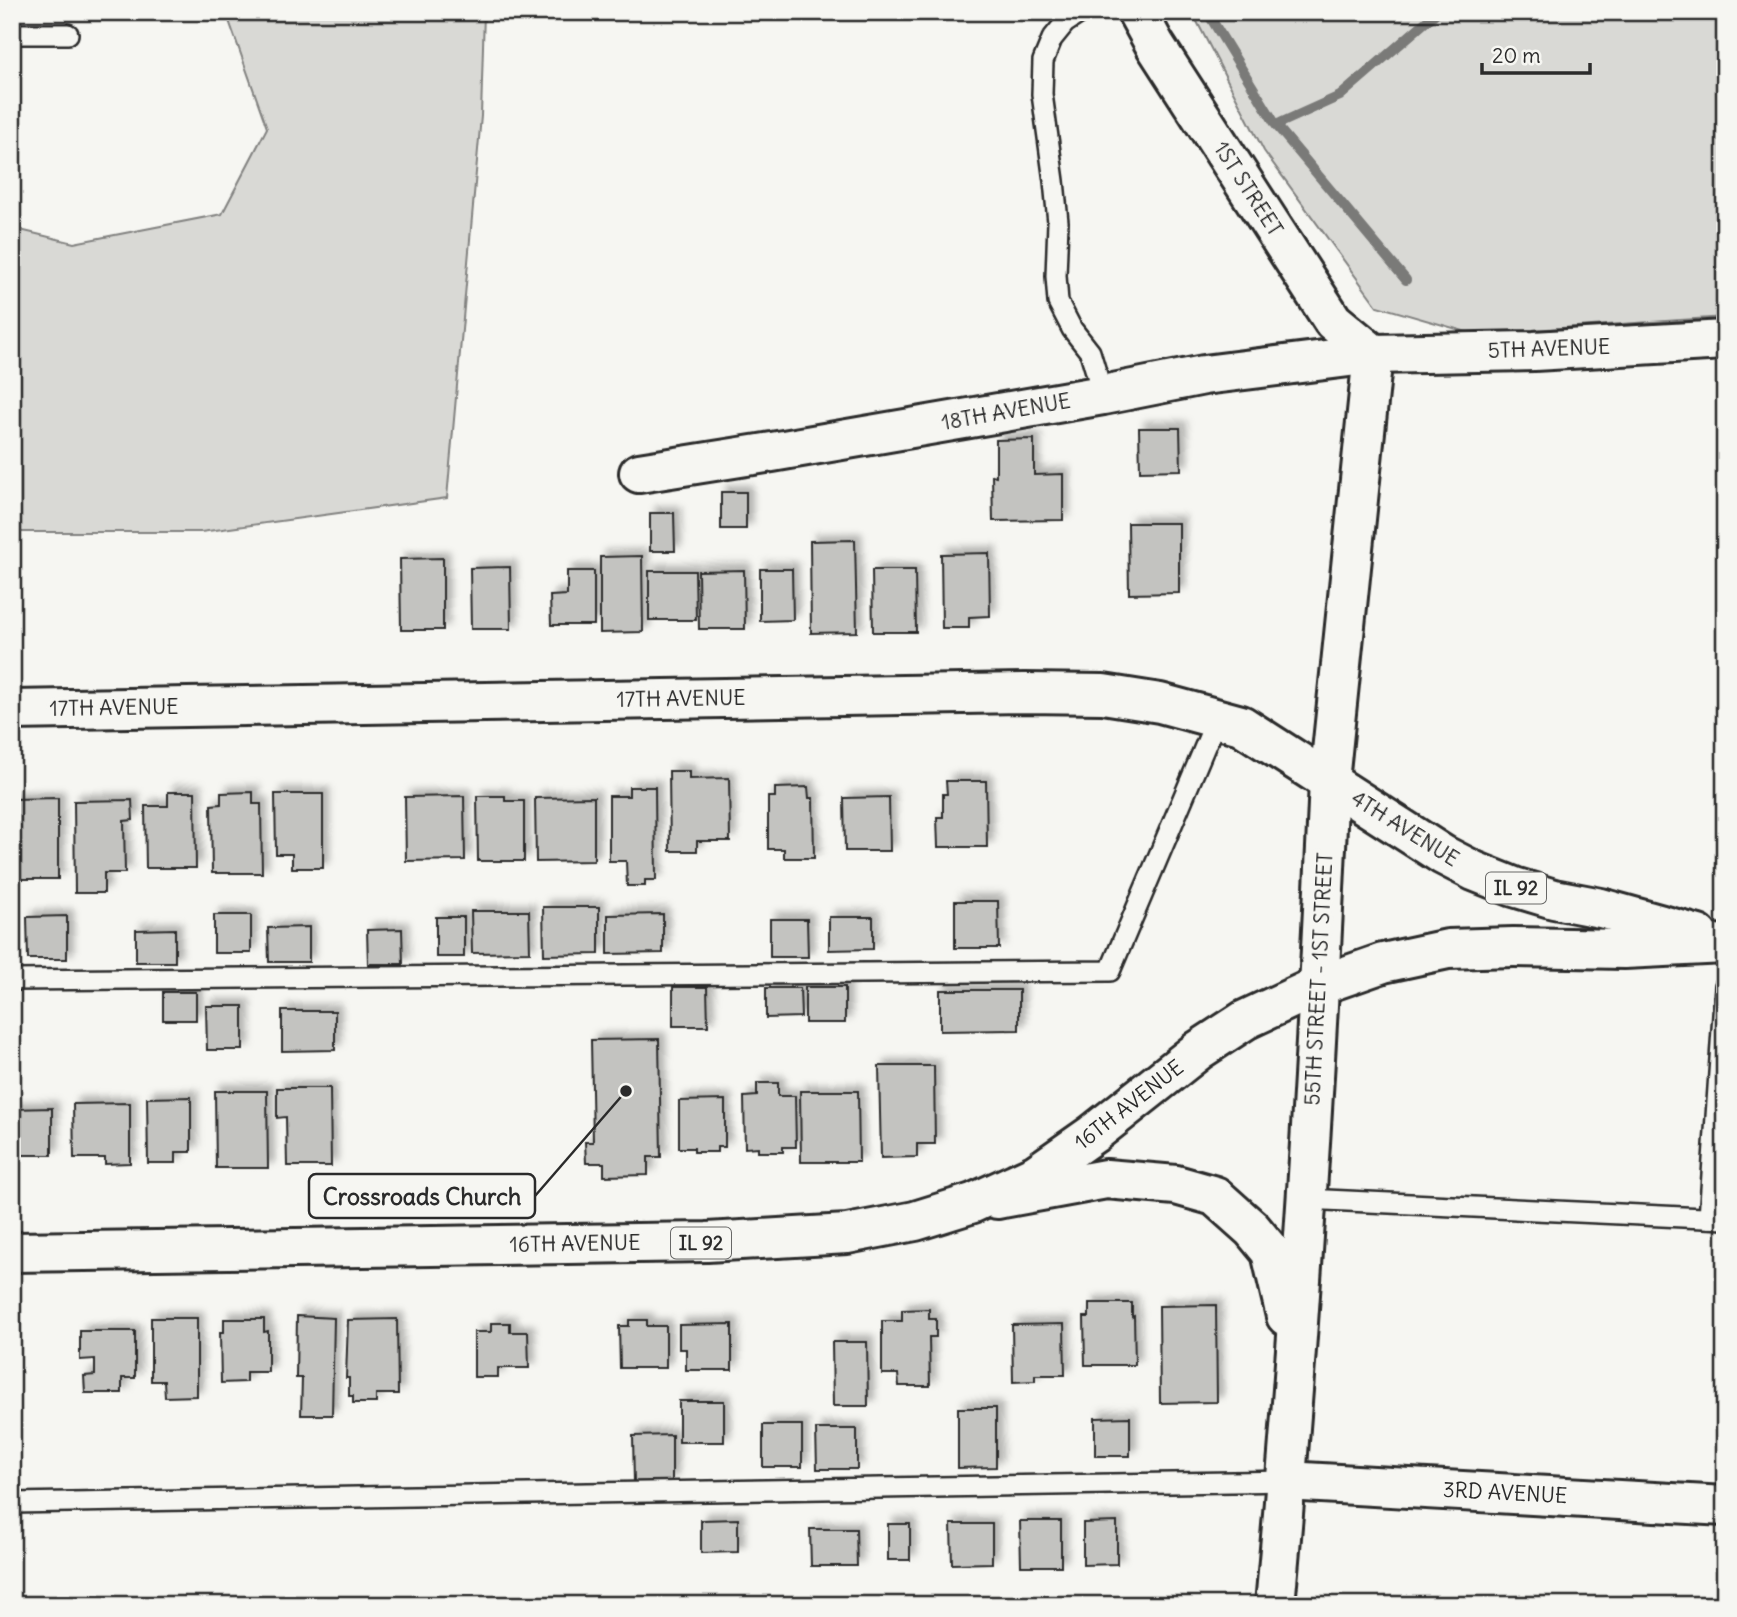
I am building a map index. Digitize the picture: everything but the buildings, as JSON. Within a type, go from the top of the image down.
[{"type":"street","name":"1ST STREET","points":[[1137,12],[1333,321],[1373,354]]},
{"type":"street","name":"5TH AVENUE","points":[[1373,354],[1534,351],[1725,340]]},
{"type":"street","name":"18TH AVENUE","points":[[639,473],[1103,395],[1203,375],[1373,354]]},
{"type":"street","name":"55TH STREET - 1ST STREET","points":[[1275,1605],[1320,985],[1329,781],[1373,354]]},
{"type":"street","name":"17TH AVENUE","points":[[12,710],[1103,694],[1160,702],[1241,725],[1329,781]]},
{"type":"street","name":"4TH AVENUE","points":[[1329,781],[1443,855],[1474,871],[1553,900],[1601,908],[1725,943]]},
{"type":"street","name":"4TH AVENUE","points":[[1320,985],[1383,963],[1448,949],[1525,947],[1624,950],[1725,943]]},
{"type":"street","name":"16TH AVENUE","points":[[12,1252],[707,1242],[847,1234],[915,1221],[973,1203],[1036,1174],[1093,1134],[1199,1050],[1245,1020],[1320,985]]},
{"type":"street","points":[[973,1203],[1106,1179],[1176,1185],[1214,1196],[1252,1229],[1271,1252],[1295,1355]]},
{"type":"street","name":"3RD AVENUE","points":[[1286,1481],[1725,1506]]},
{"type":"lane","points":[[1082,12],[1065,23],[1052,38],[1043,61],[1042,94],[1058,222],[1058,302],[1072,329],[1090,352],[1103,395]]},
{"type":"lane","points":[[12,34],[68,34]]},
{"type":"lane","points":[[12,980],[1110,971],[1217,718]]},
{"type":"lane","points":[[1305,1199],[1717,1219],[1725,986]]},
{"type":"lane","points":[[12,1503],[1286,1481]]},
{"type":"shaded area","points":[[226,12],[484,12],[481,116],[447,498],[201,532],[12,532],[12,228],[74,243],[222,214],[267,128]]},
{"type":"shaded area","points":[[1192,12],[1725,12],[1725,317],[1474,334],[1377,306],[1264,151]]},
{"type":"waterway","points":[[1207,12],[1276,125],[1406,280]]},
{"type":"waterway","points":[[1276,125],[1340,96],[1437,12]]},
{"type":"place","name":"Crossroads Church","points":[[626,1091]]}]
